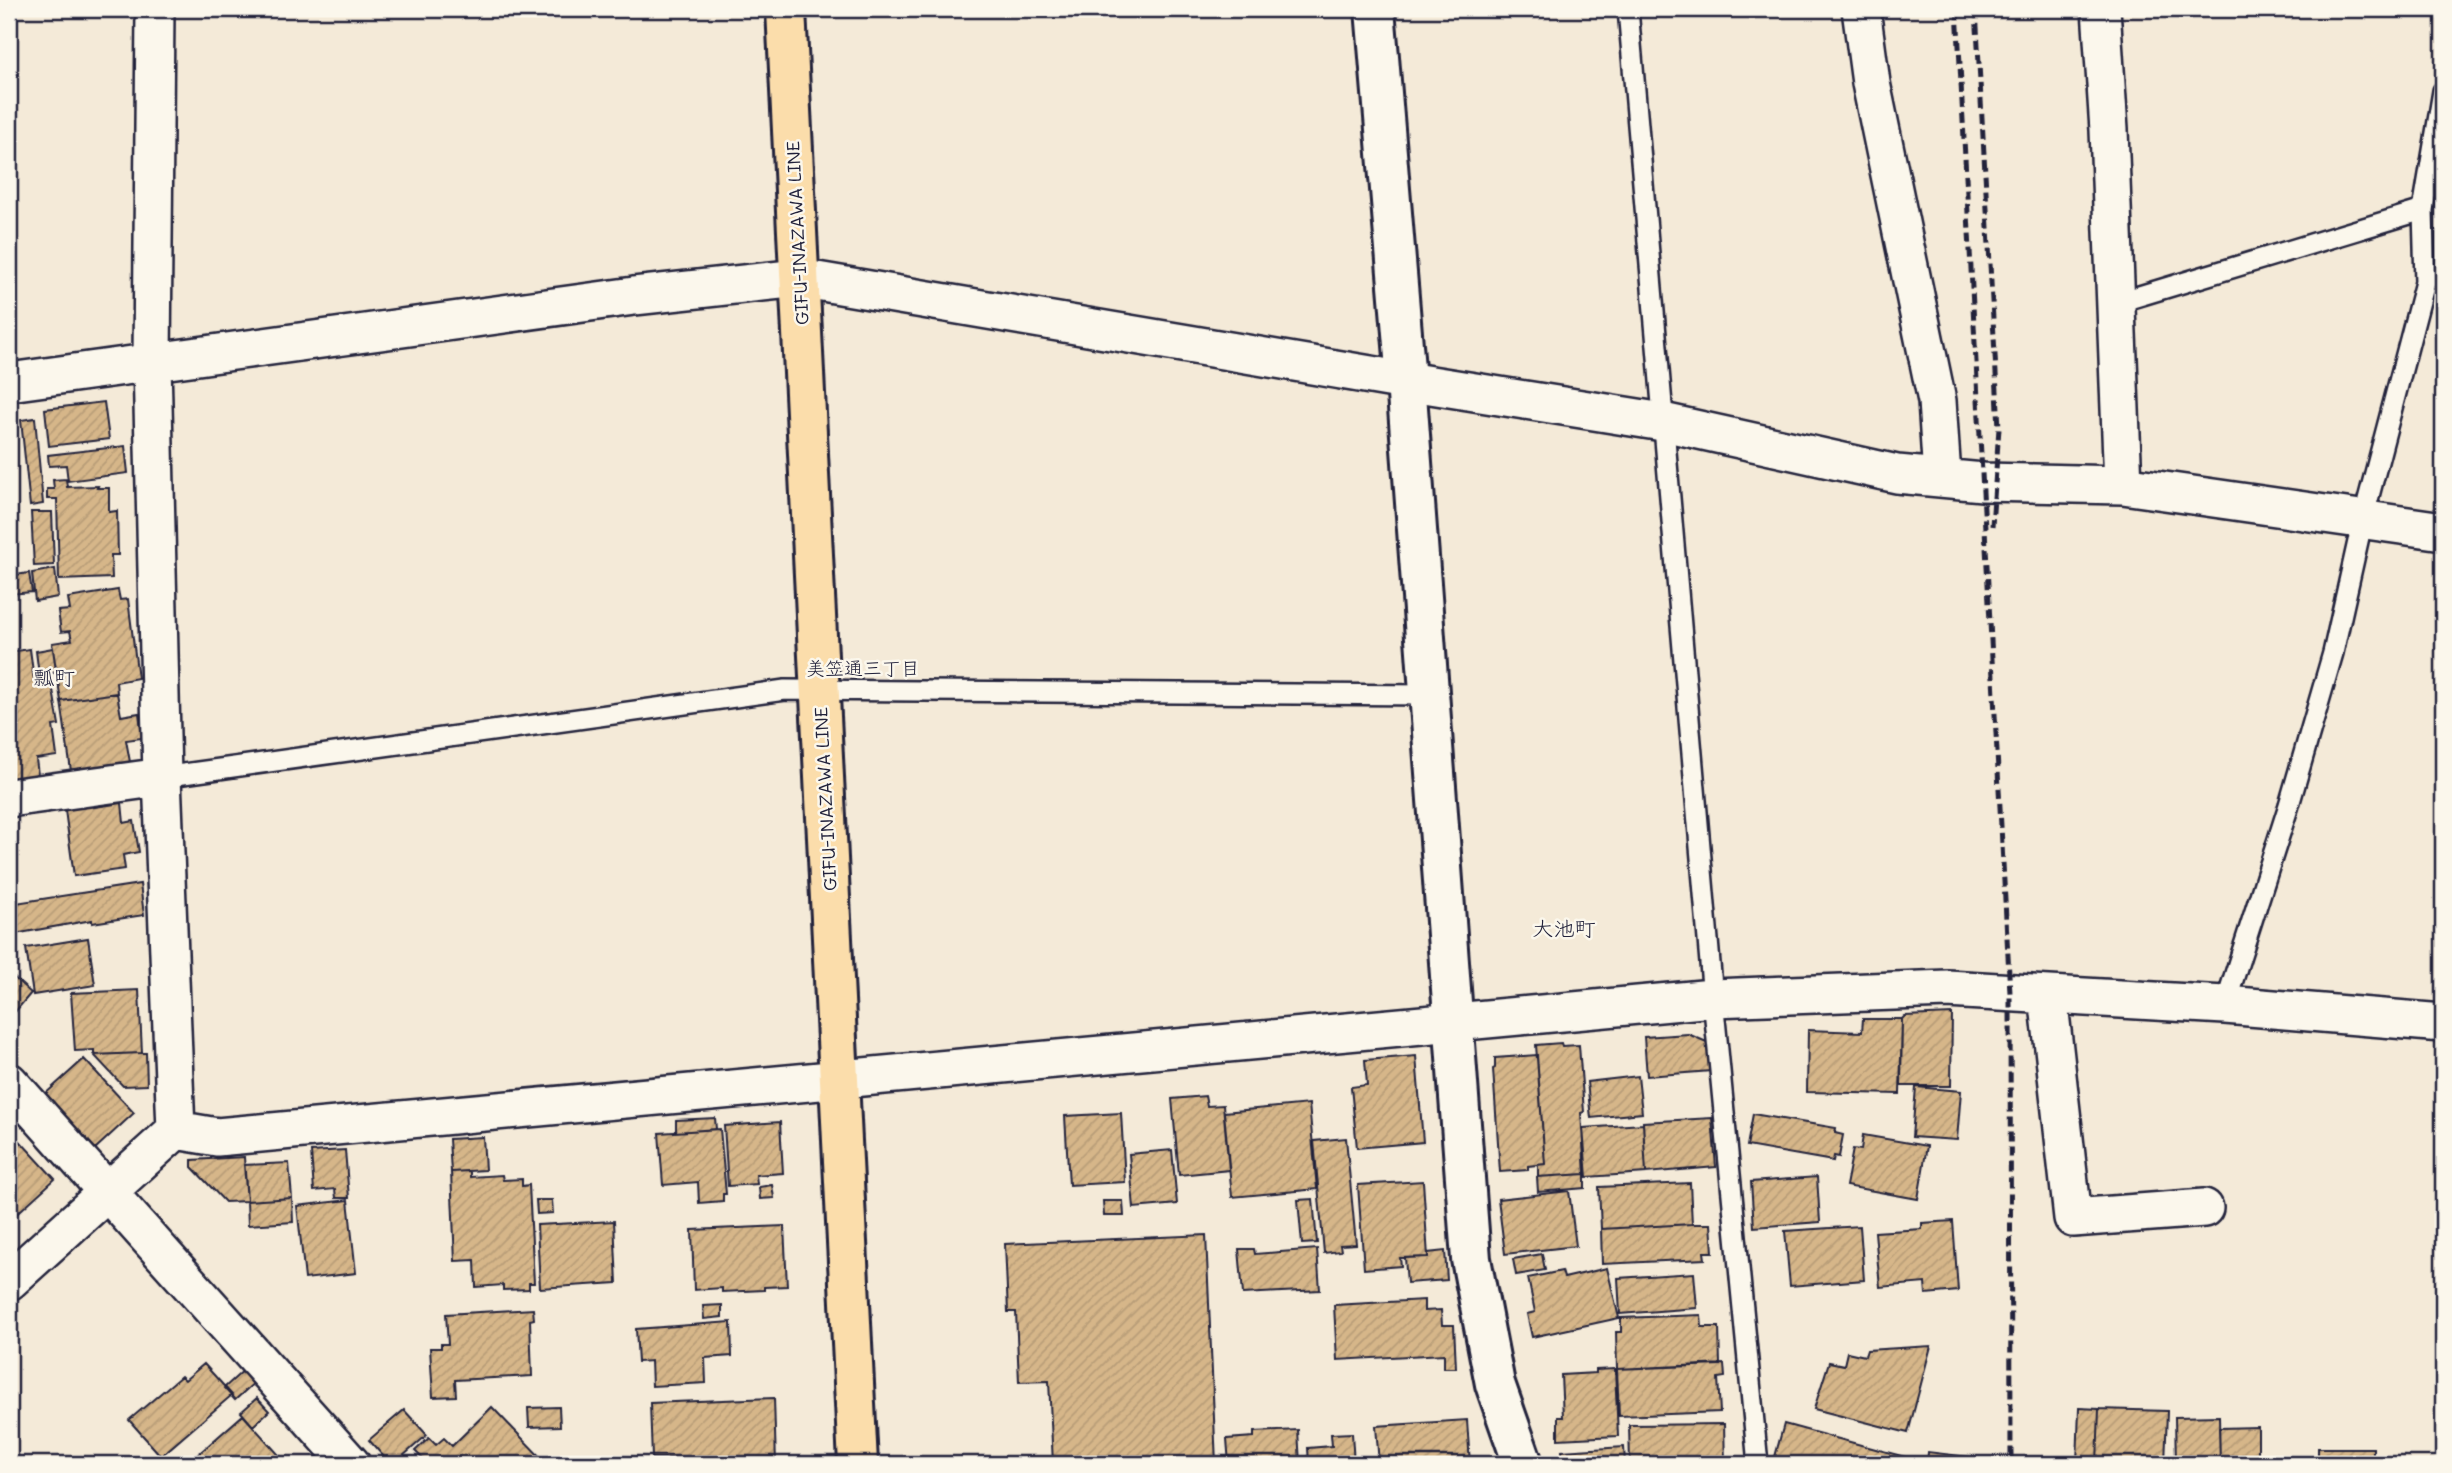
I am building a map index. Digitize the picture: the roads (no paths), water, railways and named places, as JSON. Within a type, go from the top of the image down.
[{"type":"main road","name":"GIFU-INAZAWA LINE","points":[[786,9],[858,1464]]},
{"type":"street","points":[[9,1281],[176,1129],[162,777],[152,363],[155,9]]},
{"type":"street","points":[[1375,9],[1406,381],[1471,1259],[1495,1384],[1523,1464]]},
{"type":"street","points":[[1860,9],[1871,83],[1937,401],[1942,477]]},
{"type":"street","points":[[2101,9],[2123,485]]},
{"type":"street","points":[[9,382],[634,296],[799,278],[1663,422],[1897,474],[1983,482],[2123,485],[2443,531]]},
{"type":"street","points":[[9,798],[162,777]]},
{"type":"street","points":[[176,1129],[218,1137],[1713,999],[1947,989],[2225,1005],[2443,1023]]},
{"type":"street","points":[[2048,995],[2073,1218],[2204,1208]]},
{"type":"street","points":[[9,1082],[351,1464]]},
{"type":"lane","points":[[1628,9],[1713,999],[1758,1464]]},
{"type":"lane","points":[[2225,1005],[2289,805],[2333,653],[2363,519],[2425,282],[2423,210],[2443,91]]},
{"type":"lane","points":[[2116,303],[2423,210]]},
{"type":"lane","points":[[162,777],[785,690],[1428,695]]},
{"type":"railway","points":[[1957,9],[2010,993],[2011,1464]]},
{"type":"railway","points":[[1976,9],[1999,428],[1992,526]]},
{"type":"district","name":"美笠通三丁目","points":[[863,667]]},
{"type":"district","name":"瓢町","points":[[54,676]]},
{"type":"district","name":"大池町","points":[[1564,927]]}]
